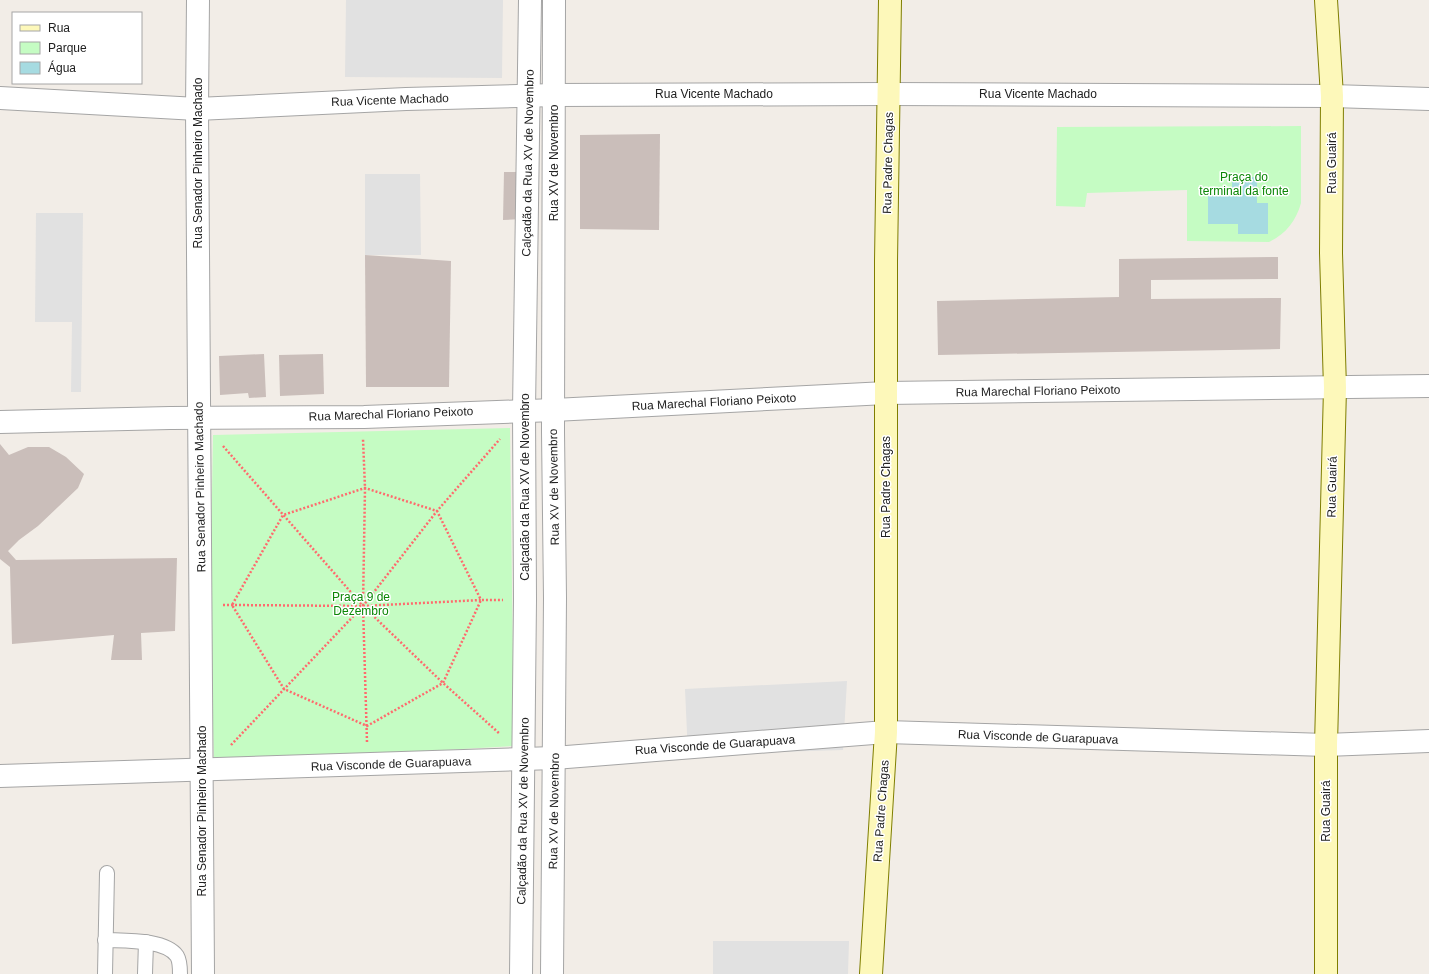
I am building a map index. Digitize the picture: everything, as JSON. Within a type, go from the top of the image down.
[{"type":"street","name":"Rua Senador Pinheiro Machado","points":[[198,0],[197,109],[202,605],[203,974]]},
{"type":"street","name":"Calçadão da Rua XV de Novembro","points":[[521,974],[524,759],[524,410],[530,96],[530,0]]},
{"type":"street","name":"Rua XV de Novembro","points":[[552,974],[556,598],[554,410],[554,0]]},
{"type":"street","name":"Rua Padre Chagas","points":[[870,974],[886,732],[886,393],[890,0]]},
{"type":"street","name":"Rua Guairá","points":[[1326,0],[1332,96],[1331,253],[1335,388],[1326,745],[1326,974]]},
{"type":"street","name":"Rua Vicente Machado","points":[[0,98],[197,109],[398,99],[555,95],[888,94],[1332,96],[1429,99]]},
{"type":"street","name":"Rua Marechal Floriano Peixoto","points":[[0,422],[199,417],[364,417],[554,410],[886,393],[1429,386]]},
{"type":"street","name":"Rua Visconde de Guarapuava","points":[[0,776],[554,758],[886,732],[1326,745],[1429,741]]},
{"type":"lane","points":[[105,974],[107,873]]},
{"type":"lane","points":[[105,940],[146,942],[166,948],[176,955],[179,962],[180,974]]},
{"type":"lane","points":[[145,974],[146,942]]},
{"type":"path","points":[[364,417],[364,606],[368,764]]},
{"type":"path","points":[[230,746],[364,606],[437,511],[505,434]]},
{"type":"path","points":[[221,443],[364,606],[443,683],[502,736]]},
{"type":"path","points":[[232,605],[283,515],[365,488],[437,511],[481,600]]},
{"type":"path","points":[[202,605],[364,606],[481,600]]},
{"type":"path","points":[[367,726],[443,683],[481,600]]},
{"type":"path","points":[[232,605],[284,689],[367,726]]},
{"type":"green space","name":"Praça do terminal da fonte","points":[[1301,126],[1301,203],[1299,210],[1290,226],[1275,239],[1269,242],[1187,241],[1187,190],[1087,193],[1085,207],[1056,206],[1057,127]]},
{"type":"green space","name":"Praça 9 de Dezembro","points":[[510,428],[514,746],[214,763],[210,610],[213,435]]},
{"type":"shaded area","points":[[346,0],[503,0],[502,78],[345,77]]},
{"type":"shaded area","points":[[365,174],[420,174],[421,255],[365,255]]},
{"type":"shaded area","points":[[36,213],[83,213],[81,392],[71,392],[72,322],[35,322]]},
{"type":"shaded area","points":[[847,681],[843,750],[688,755],[685,689]]},
{"type":"shaded area","points":[[713,941],[849,941],[848,974],[713,974]]},
{"type":"water","points":[[1232,177],[1257,177],[1257,203],[1268,203],[1268,234],[1238,234],[1238,224],[1208,224],[1208,196],[1232,196]]},
{"type":"building","points":[[660,134],[659,230],[580,229],[580,135]]},
{"type":"building","points":[[504,172],[524,172],[522,219],[503,220]]},
{"type":"building","points":[[365,255],[451,261],[449,387],[366,387]]},
{"type":"building","points":[[1278,257],[1278,279],[1151,280],[1151,299],[1281,298],[1280,349],[938,355],[937,301],[1119,297],[1119,259]]},
{"type":"building","points":[[264,354],[266,397],[249,398],[248,393],[220,395],[219,356]]},
{"type":"building","points":[[323,354],[324,394],[280,396],[279,355]]},
{"type":"building","points":[[0,444],[9,455],[28,447],[49,447],[66,457],[84,474],[78,488],[38,526],[19,540],[8,551],[16,560],[177,558],[175,631],[141,633],[142,660],[111,660],[114,635],[12,644],[10,567],[0,559]]}]
